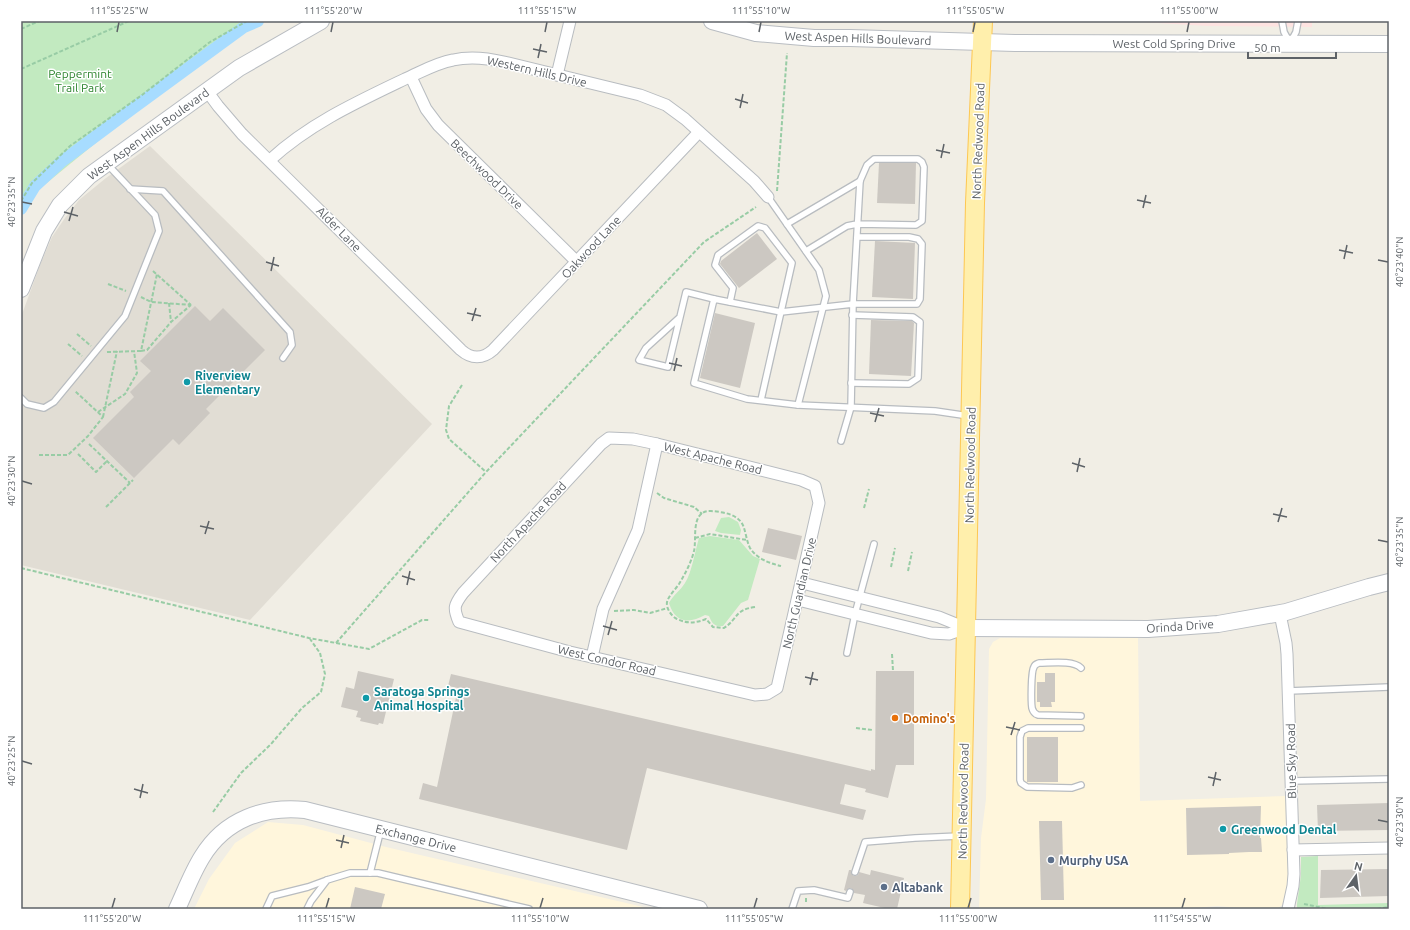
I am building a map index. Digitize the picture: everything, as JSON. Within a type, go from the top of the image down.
[{"type":"main road","name":"North Redwood Road","points":[[960,909],[963,836],[976,168],[983,21]]},
{"type":"street","name":"West Aspen Hills Boulevard","points":[[21,289],[44,231],[60,205],[89,176],[239,68],[321,21]]},
{"type":"street","points":[[557,75],[570,21]]},
{"type":"street","name":"West Aspen Hills Boulevard","points":[[712,21],[756,33],[814,38],[982,42]]},
{"type":"street","name":"West Cold Spring Drive","points":[[982,42],[1389,44]]},
{"type":"street","name":"Western Hills Drive","points":[[270,160],[299,136],[337,113],[443,62],[472,58],[494,59],[653,99],[676,112],[754,181],[768,197]]},
{"type":"street","name":"Beechwood Drive","points":[[411,77],[424,105],[438,125],[577,262]]},
{"type":"street","name":"Alder Lane","points":[[207,91],[230,120],[461,350],[469,356],[478,357]]},
{"type":"street","name":"Oakwood Lane","points":[[478,357],[489,354],[494,350],[699,132]]},
{"type":"street","name":"West Apache Road","points":[[609,438],[634,439],[657,444],[801,480],[815,486]]},
{"type":"street","name":"North Apache Road","points":[[454,611],[456,602],[463,593],[601,444],[609,438]]},
{"type":"street","points":[[592,657],[603,609],[638,530],[657,444]]},
{"type":"street","name":"North Guardian Drive","points":[[767,694],[777,688],[802,583],[820,503],[815,486]]},
{"type":"street","name":"Orinda Drive","points":[[966,628],[1148,629],[1218,624],[1280,614],[1389,582]]},
{"type":"street","points":[[802,583],[939,617],[966,628]]},
{"type":"street","points":[[798,600],[940,634],[958,632],[966,628]]},
{"type":"street","name":"West Condor Road","points":[[454,611],[458,622],[592,657],[755,695],[767,694]]},
{"type":"street","name":"Blue Sky Road","points":[[1280,614],[1286,643],[1289,691],[1293,886],[1288,909]]},
{"type":"street","name":"Exchange Drive","points":[[177,909],[198,865],[209,846],[234,824],[254,815],[278,809],[305,810],[683,907],[700,909]]},
{"type":"street","points":[[1293,850],[1389,848]]},
{"type":"lane","points":[[1282,21],[1284,32],[1290,43]]},
{"type":"lane","points":[[1290,43],[1296,32],[1298,21]]},
{"type":"lane","points":[[806,251],[847,226],[857,224],[916,225],[922,221],[924,167],[922,162],[918,159],[874,159],[866,165],[860,182],[857,224],[856,237],[852,315],[851,406],[841,441]]},
{"type":"lane","points":[[21,398],[27,404],[44,408],[54,402],[125,316],[159,231],[154,215],[106,164]]},
{"type":"lane","points":[[787,224],[860,182]]},
{"type":"lane","points":[[130,189],[163,191],[290,332],[292,345],[283,358]]},
{"type":"lane","points":[[768,197],[820,270],[826,296],[798,405]]},
{"type":"lane","points":[[730,302],[733,288],[715,264],[718,255],[758,226],[765,228],[792,263],[761,400]]},
{"type":"lane","points":[[679,318],[646,348],[639,360],[668,367],[686,292],[781,312],[853,304],[917,304],[920,299],[922,244],[918,239],[909,237],[856,237]]},
{"type":"lane","points":[[714,299],[694,383],[747,399],[798,405],[851,406],[935,411],[971,416]]},
{"type":"lane","points":[[851,383],[909,384],[918,378],[920,322],[913,317],[852,315]]},
{"type":"lane","points":[[847,653],[855,614],[874,544]]},
{"type":"lane","points":[[1081,668],[1072,664],[1036,664],[1033,669],[1032,694],[1032,708],[1035,714],[1081,716]]},
{"type":"lane","points":[[1289,691],[1389,687]]},
{"type":"lane","points":[[1081,728],[1028,728],[1022,731],[1020,737],[1020,780],[1026,787],[1072,788],[1081,785]]},
{"type":"lane","points":[[1291,781],[1389,778]]},
{"type":"lane","points":[[370,873],[381,829]]},
{"type":"lane","points":[[855,872],[865,842],[963,836]]},
{"type":"lane","points":[[266,909],[272,896],[308,887],[350,873],[370,873],[385,875],[529,909]]},
{"type":"lane","points":[[307,909],[311,901],[327,880]]},
{"type":"lane","points":[[792,909],[798,891],[814,890],[848,898],[850,892]]},
{"type":"path","points":[[21,29],[39,21]]},
{"type":"path","points":[[21,69],[129,21]]},
{"type":"path","points":[[21,201],[32,183],[70,146],[142,95],[210,42],[246,21]]},
{"type":"path","points":[[777,190],[787,53]]},
{"type":"path","points":[[336,643],[486,472],[704,242],[756,207]]},
{"type":"path","points":[[153,270],[191,305]]},
{"type":"path","points":[[141,351],[157,274]]},
{"type":"path","points":[[108,284],[126,291]]},
{"type":"path","points":[[141,297],[151,302],[191,305]]},
{"type":"path","points":[[169,303],[171,322]]},
{"type":"path","points":[[106,352],[147,350],[171,322],[191,305]]},
{"type":"path","points":[[77,334],[91,347]]},
{"type":"path","points":[[68,344],[83,357]]},
{"type":"path","points":[[39,455],[68,455],[88,436],[103,417],[117,351]]},
{"type":"path","points":[[98,412],[125,394],[137,373],[134,351]]},
{"type":"path","points":[[462,385],[449,406],[446,430],[448,439],[486,472]]},
{"type":"path","points":[[75,391],[103,417]]},
{"type":"path","points":[[89,444],[130,483]]},
{"type":"path","points":[[78,454],[96,472],[107,461]]},
{"type":"path","points":[[106,507],[133,480]]},
{"type":"path","points":[[864,508],[869,490]]},
{"type":"path","points":[[655,492],[664,498],[694,507],[702,514]]},
{"type":"path","points":[[755,607],[741,610],[728,626],[724,628],[713,627],[706,619],[694,623],[676,619],[668,608],[667,604],[669,596],[680,582],[691,563],[694,550],[697,519],[708,511],[724,513],[738,518],[743,526],[749,547],[766,562],[781,566]]},
{"type":"path","points":[[695,538],[710,534],[747,540]]},
{"type":"path","points":[[891,567],[895,548]]},
{"type":"path","points":[[908,571],[912,552]]},
{"type":"path","points":[[21,568],[309,638],[369,649],[422,620],[429,620]]},
{"type":"path","points":[[614,612],[634,610],[650,613],[668,608]]},
{"type":"path","points":[[213,812],[241,773],[271,744],[302,708],[321,692],[325,674],[320,654],[309,638]]},
{"type":"path","points":[[892,654],[893,671]]},
{"type":"path","points":[[856,728],[873,730]]},
{"type":"path","points":[[806,898],[806,904]]},
{"type":"path","points":[[1304,904],[1328,909]]},
{"type":"path","points":[[1377,909],[1389,907]]},
{"type":"shaded area","points":[[1126,21],[1312,21],[1312,27],[1207,26]]},
{"type":"shaded area","points":[[150,146],[432,424],[250,620],[21,565],[21,317],[52,237],[65,218],[79,200]]},
{"type":"shaded area","points":[[1000,638],[1138,638],[1140,801],[1286,796],[1289,872],[1288,887],[1282,905],[1277,909],[1217,906],[1181,909],[979,909],[981,838],[986,799],[989,649],[993,642]]},
{"type":"shaded area","points":[[268,822],[303,825],[386,847],[652,909],[194,909],[209,879],[235,843]]},
{"type":"green space","name":"Peppermint Trail Park","points":[[21,21],[245,21],[21,204]]},
{"type":"green space","points":[[729,517],[738,522],[741,530],[740,535],[715,531],[721,518]]},
{"type":"green space","points":[[710,536],[739,540],[753,556],[760,559],[748,600],[741,603],[723,626],[715,625],[712,623],[709,616],[705,615],[693,620],[683,620],[675,615],[669,603],[683,586],[687,578],[699,538]]},
{"type":"green space","points":[[1318,856],[1318,905],[1389,903],[1389,909],[1297,909],[1301,875],[1301,857]]},
{"type":"building","points":[[879,163],[916,163],[915,204],[877,203]]},
{"type":"building","points":[[757,233],[777,259],[739,288],[720,264],[721,261]]},
{"type":"building","points":[[875,241],[915,243],[913,299],[872,297]]},
{"type":"building","name":"Riverview Elementary","points":[[195,306],[210,321],[223,308],[265,350],[206,409],[210,413],[179,445],[173,439],[134,478],[93,438],[134,397],[130,392],[151,371],[140,361]]},
{"type":"building","points":[[715,313],[755,323],[740,388],[700,378]]},
{"type":"building","points":[[871,320],[912,321],[914,323],[911,376],[869,374]]},
{"type":"building","points":[[768,528],[802,536],[796,560],[762,552]]},
{"type":"building","name":"Saratoga Springs Animal Hospital","points":[[358,671],[394,679],[383,724],[379,723],[378,725],[360,721],[361,718],[356,717],[358,711],[341,707],[346,687],[354,689]]},
{"type":"building","points":[[876,671],[914,671],[914,765],[896,765],[888,798],[865,792],[866,789],[845,784],[840,804],[866,810],[863,820],[647,768],[627,850],[419,799],[423,783],[437,787],[458,688],[448,686],[451,674],[871,771],[871,769],[875,770]]},
{"type":"building","points":[[1045,673],[1055,673],[1055,702],[1051,702],[1052,707],[1040,707],[1040,702],[1037,702],[1037,682],[1045,682]]},
{"type":"building","points":[[1027,737],[1058,737],[1058,782],[1027,782]]},
{"type":"building","points":[[1389,803],[1389,830],[1318,831],[1317,805]]},
{"type":"building","name":"Greenwood Dental","points":[[1261,806],[1260,838],[1262,852],[1187,855],[1186,808]]},
{"type":"building","name":"Murphy USA","points":[[1039,821],[1062,821],[1064,900],[1041,900]]},
{"type":"building","points":[[1389,869],[1389,896],[1320,898],[1321,870]]},
{"type":"building","name":"Altabank","points":[[849,870],[851,870],[854,876],[858,875],[859,872],[870,875],[871,870],[904,878],[897,909],[889,909],[863,903],[865,895],[854,893],[851,888],[846,891],[844,890]]},
{"type":"building","points":[[355,887],[385,894],[381,909],[350,909]]},
{"type":"waterway","points":[[21,209],[35,186],[61,162],[244,27],[258,21]]},
{"type":"place","name":"Riverview Elementary","points":[[187,382]]},
{"type":"place","name":"Saratoga Springs Animal Hospital","points":[[366,698]]},
{"type":"place","name":"Domino's","points":[[895,718]]},
{"type":"place","name":"Greenwood Dental","points":[[1223,829]]},
{"type":"place","name":"Murphy USA","points":[[1051,860]]},
{"type":"place","name":"Altabank","points":[[884,887]]}]
